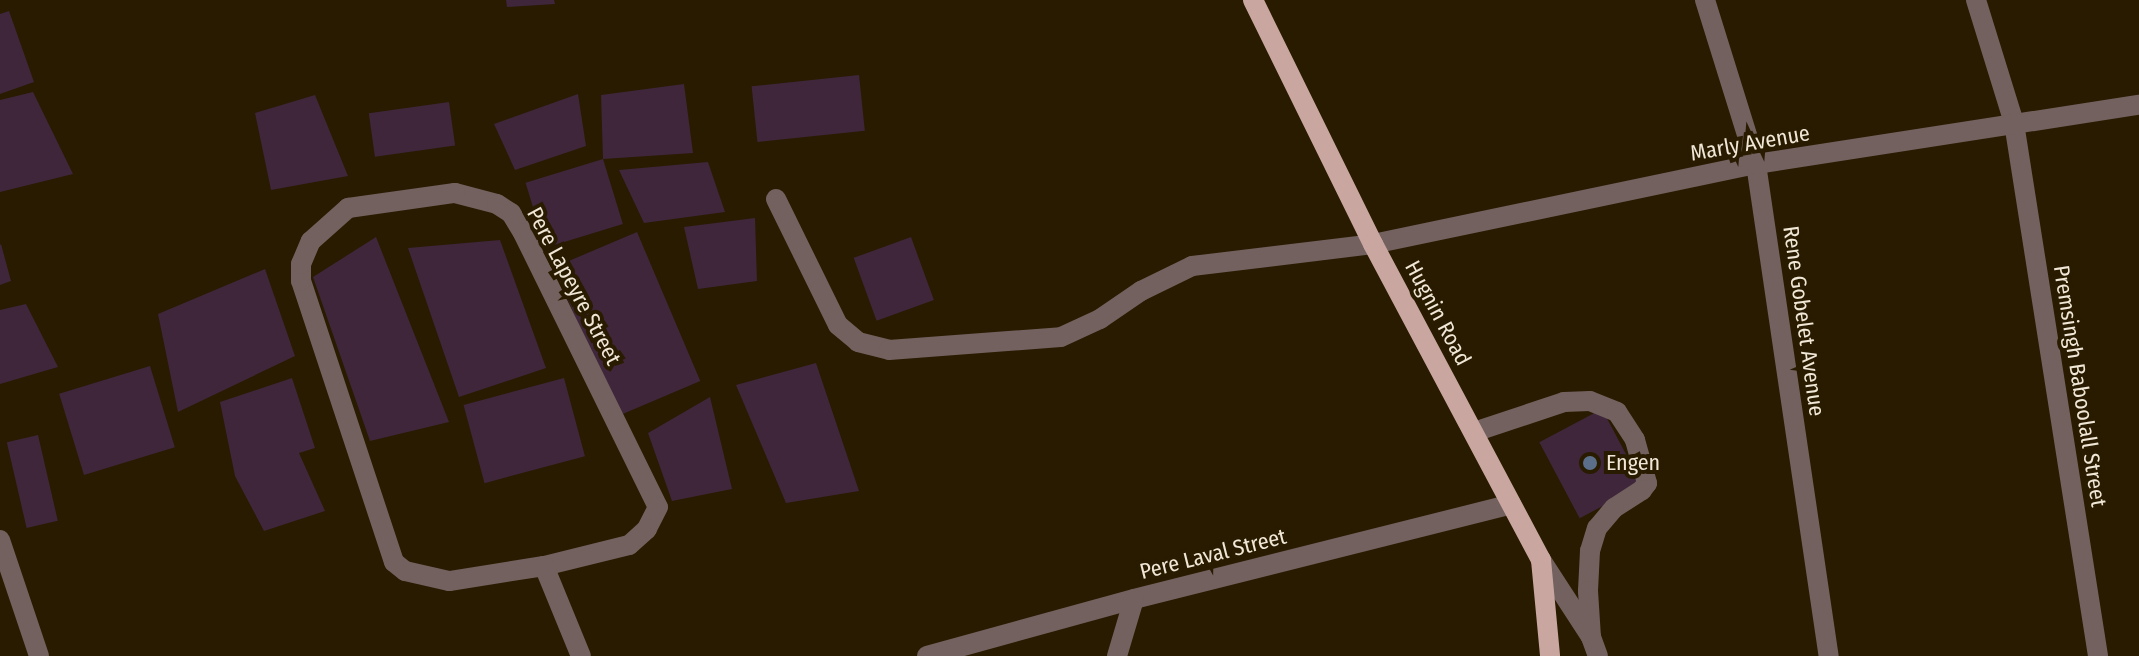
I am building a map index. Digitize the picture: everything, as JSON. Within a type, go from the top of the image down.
[{"type":"main road","name":"Hugnin Road","points":[[1253,0],[1373,244],[1541,560],[1550,656]]},
{"type":"street","name":"Rene Gobelet Avenue","points":[[1705,0],[1756,164],[1829,656]]},
{"type":"street","name":"Premsingh Baboolall Street","points":[[1976,0],[2014,123],[2098,656]]},
{"type":"street","name":"Marly Avenue","points":[[776,199],[838,325],[858,342],[889,350],[1061,337],[1100,319],[1141,291],[1192,266],[1373,244],[1756,164],[2139,105]]},
{"type":"street","name":"Pere Lapeyre Street","points":[[455,193],[497,204],[511,213],[523,233],[658,507],[647,529],[629,545],[544,566],[449,581],[405,571],[394,562],[301,281],[301,264],[311,241],[348,208],[455,193]]},
{"type":"street","points":[[1474,432],[1564,402],[1590,401],[1617,412],[1635,440],[1647,483],[1642,490],[1614,508],[1597,528],[1590,551],[1588,591],[1595,646]]},
{"type":"street","name":"Pere Laval Street","points":[[927,656],[1134,599],[1511,504]]},
{"type":"street","points":[[0,540],[39,656]]},
{"type":"street","points":[[1541,560],[1595,646]]},
{"type":"street","points":[[544,566],[581,656]]},
{"type":"street","points":[[1117,656],[1134,599]]},
{"type":"building","points":[[506,0],[554,0],[555,4],[507,7]]},
{"type":"building","points":[[9,11],[34,82],[0,94],[0,14]]},
{"type":"building","points":[[859,75],[865,131],[757,142],[752,86]]},
{"type":"building","points":[[684,84],[693,153],[603,159],[601,95]]},
{"type":"building","points":[[33,92],[73,174],[0,192],[0,100]]},
{"type":"building","points":[[578,94],[586,146],[515,170],[494,124]]},
{"type":"building","points":[[315,95],[348,176],[271,190],[255,113]]},
{"type":"building","points":[[449,102],[455,146],[375,157],[369,113]]},
{"type":"building","points":[[603,159],[623,224],[545,248],[526,183]]},
{"type":"building","points":[[708,162],[725,212],[644,223],[619,170]]},
{"type":"building","points":[[755,218],[757,281],[698,289],[684,227]]},
{"type":"building","points":[[637,232],[700,381],[617,416],[554,267]]},
{"type":"building","points":[[376,237],[449,422],[370,441],[313,277]]},
{"type":"building","points":[[911,237],[934,300],[877,321],[854,258]]},
{"type":"building","points":[[500,240],[546,368],[459,397],[408,248]]},
{"type":"building","points":[[0,245],[11,281],[0,285]]},
{"type":"building","points":[[265,269],[295,356],[178,412],[158,314]]},
{"type":"building","points":[[26,304],[58,367],[0,384],[0,310]]},
{"type":"building","points":[[816,363],[859,491],[786,503],[736,385]]},
{"type":"building","points":[[150,366],[175,447],[84,475],[59,394]]},
{"type":"building","points":[[292,378],[315,448],[299,453],[325,511],[264,531],[235,476],[220,402]]},
{"type":"building","points":[[564,378],[585,456],[485,483],[464,405]]},
{"type":"building","points":[[710,397],[732,489],[672,501],[648,433]]},
{"type":"building","name":"Engen","points":[[1602,409],[1642,485],[1580,518],[1539,442]]},
{"type":"building","points":[[38,435],[58,521],[27,528],[7,442]]},
{"type":"place","name":"Engen","points":[[1590,463]]}]
